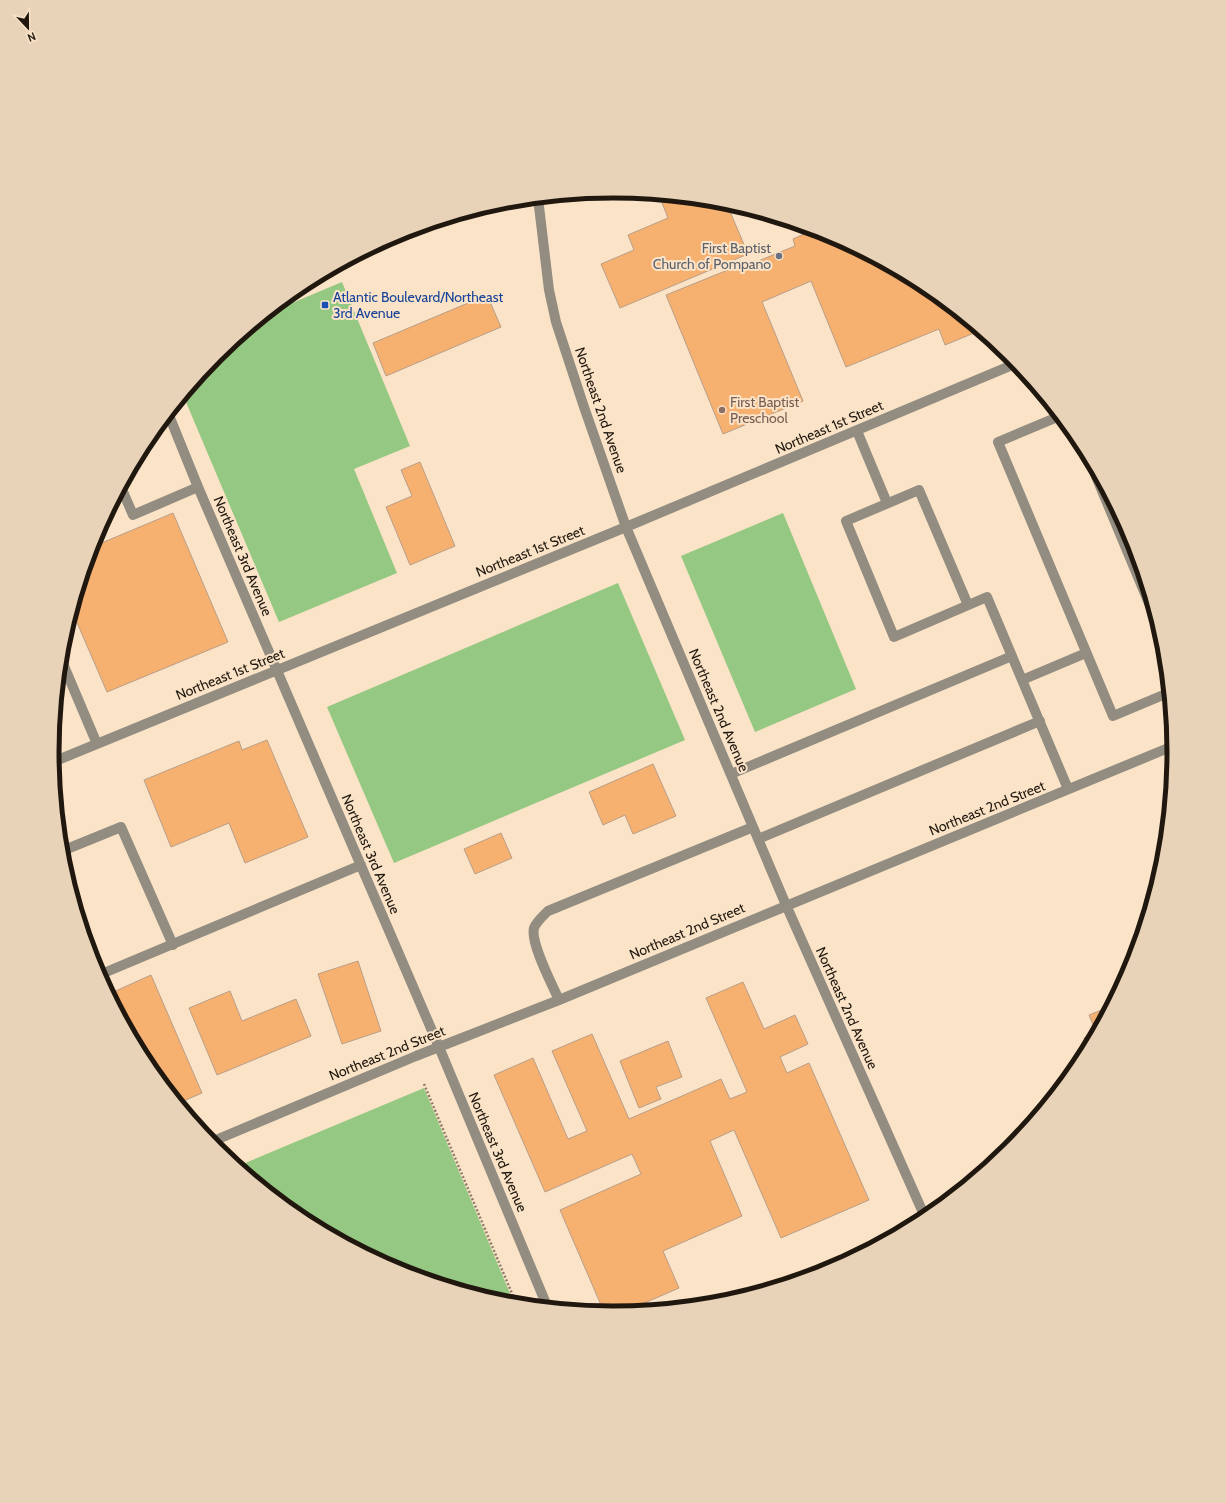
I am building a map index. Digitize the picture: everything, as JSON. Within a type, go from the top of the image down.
[{"type":"street","name":"Northeast 2nd Avenue","points":[[539,202],[549,290],[556,322],[626,527],[786,905],[922,1211]]},
{"type":"street","name":"Northeast 1st Street","points":[[59,759],[626,527],[1011,366]]},
{"type":"street","points":[[1055,417],[998,442],[1113,716],[1164,694]]},
{"type":"street","name":"Northeast 3rd Avenue","points":[[170,418],[198,487],[439,1047],[545,1301]]},
{"type":"street","points":[[856,431],[887,503]]},
{"type":"street","points":[[123,492],[133,515],[198,487]]},
{"type":"street","points":[[968,605],[920,490],[846,521],[894,636],[968,605],[987,597],[1068,790]]},
{"type":"street","points":[[1103,494],[1142,585]]},
{"type":"street","points":[[1022,680],[1086,653]]},
{"type":"street","points":[[731,774],[1012,656]]},
{"type":"street","points":[[66,670],[97,744]]},
{"type":"street","points":[[758,839],[1040,722]]},
{"type":"street","name":"Northeast 2nd Street","points":[[217,1139],[1167,749]]},
{"type":"street","points":[[68,849],[122,827],[172,945]]},
{"type":"street","points":[[559,1000],[536,946],[533,935],[534,927],[540,918],[548,912],[754,827]]},
{"type":"street","points":[[105,973],[361,865]]},
{"type":"path","points":[[424,1084],[513,1296]]},
{"type":"green space","points":[[342,282],[410,446],[354,469],[397,573],[279,622],[185,400],[221,360],[248,335],[283,307]]},
{"type":"green space","points":[[783,513],[856,689],[755,732],[681,556]]},
{"type":"green space","points":[[618,583],[685,740],[394,863],[327,707]]},
{"type":"green space","points":[[424,1088],[511,1296],[470,1287],[435,1276],[368,1248],[305,1212],[276,1191],[243,1164]]},
{"type":"building","points":[[661,200],[685,202],[729,210],[748,254],[620,308],[601,264],[634,250],[628,235],[668,218]]},
{"type":"building","points":[[806,233],[858,255],[921,291],[950,312],[974,333],[945,345],[939,329],[846,367],[811,281],[762,302],[803,401],[723,434],[666,295],[745,263],[746,266],[795,246],[793,239]]},
{"type":"building","points":[[487,295],[501,327],[386,376],[373,343]]},
{"type":"building","points":[[420,462],[455,546],[410,565],[386,507],[412,496],[401,470]]},
{"type":"building","points":[[173,513],[228,642],[107,692],[75,619],[88,573],[99,544]]},
{"type":"building","points":[[267,740],[308,837],[245,863],[229,823],[171,847],[144,780],[239,741],[242,750]]},
{"type":"building","points":[[653,764],[676,816],[633,834],[625,815],[603,825],[589,792]]},
{"type":"building","points":[[501,833],[512,858],[475,874],[464,849]]},
{"type":"building","points":[[358,961],[381,1031],[342,1044],[318,974]]},
{"type":"building","points":[[151,975],[202,1093],[183,1101],[152,1059],[114,992]]},
{"type":"building","points":[[743,982],[764,1029],[795,1015],[808,1044],[780,1057],[787,1073],[809,1063],[869,1200],[781,1238],[734,1130],[710,1141],[742,1216],[663,1251],[679,1288],[641,1304],[601,1305],[560,1210],[641,1174],[632,1154],[545,1192],[494,1075],[533,1058],[568,1139],[587,1131],[552,1051],[592,1034],[629,1119],[721,1079],[730,1099],[747,1092],[706,998]]},
{"type":"building","points":[[230,991],[242,1021],[296,999],[311,1036],[217,1075],[189,1008]]},
{"type":"building","points":[[1104,1009],[1094,1027],[1089,1015]]},
{"type":"building","points":[[668,1041],[682,1077],[656,1087],[661,1099],[639,1108],[620,1061]]},
{"type":"place","name":"First Baptist Church of Pompano","points":[[779,256]]},
{"type":"place","name":"Atlantic Boulevard/Northeast 3rd Avenue","points":[[325,305]]},
{"type":"place","name":"First Baptist Preschool","points":[[722,410]]}]
